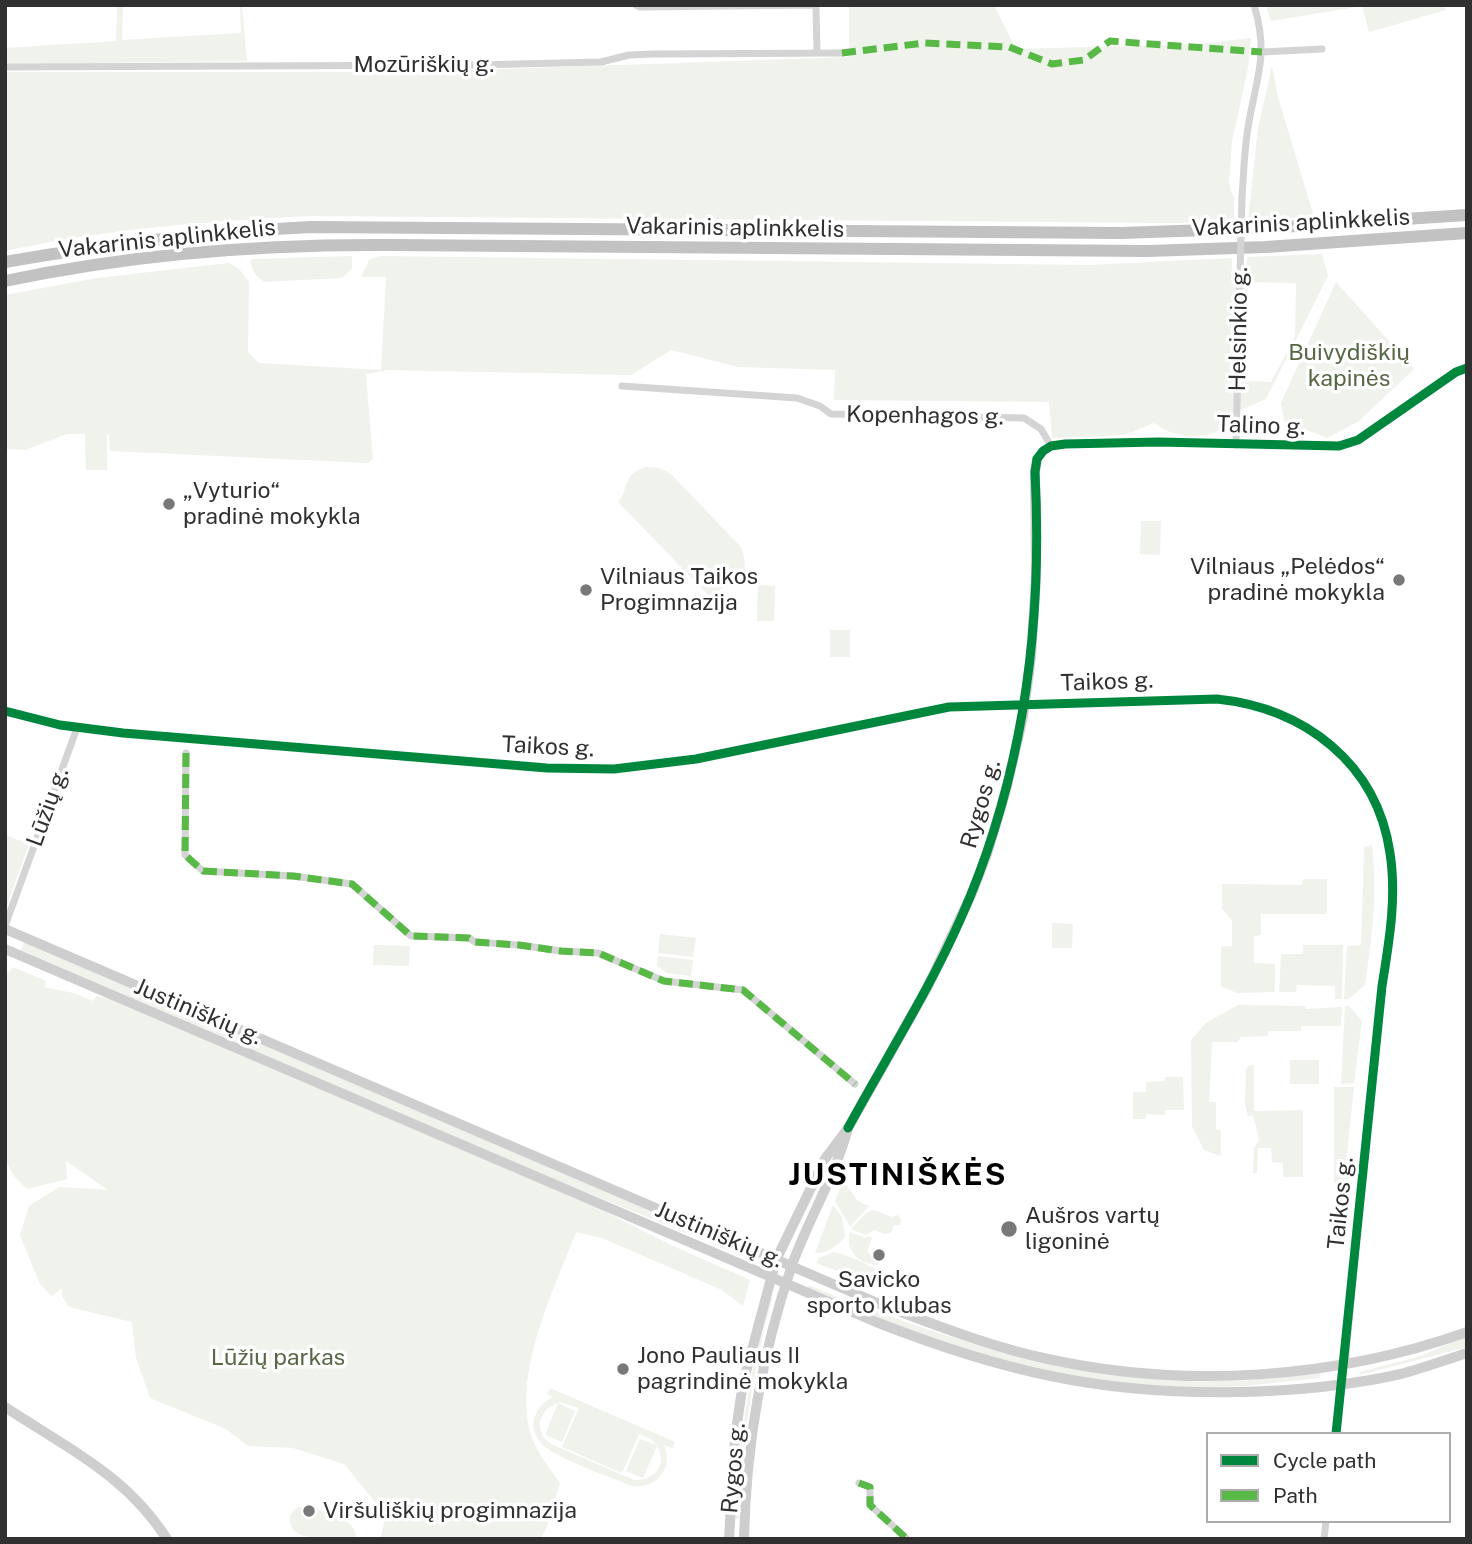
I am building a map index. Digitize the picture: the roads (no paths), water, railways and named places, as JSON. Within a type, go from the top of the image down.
[{"type":"highway","name":"Vakarinis aplinkkelis","points":[[5,262],[183,235],[311,227],[1121,233],[1227,230],[1467,215]]},
{"type":"highway","name":"Vakarinis aplinkkelis","points":[[5,281],[75,268],[174,255],[317,245],[1108,252],[1254,248],[1467,233]]},
{"type":"main road","name":"Rygos g.","points":[[729,1539],[736,1437],[743,1383],[776,1260],[825,1159],[848,1128],[928,988],[967,903],[1004,800],[1025,704],[1034,618],[1037,459]]},
{"type":"main road","name":"Justiniškių g.","points":[[5,928],[792,1267],[948,1330],[1047,1359],[1092,1367],[1201,1376],[1249,1375],[1345,1365],[1404,1352],[1467,1332]]},
{"type":"main road","name":"Justiniškių g.","points":[[5,949],[771,1278],[957,1353],[1087,1384],[1133,1390],[1204,1393],[1278,1392],[1342,1385],[1402,1373],[1467,1353]]},
{"type":"main road","name":"Rygos g.","points":[[744,1539],[750,1443],[764,1365],[792,1267],[848,1128]]},
{"type":"main road","name":"Taikos g.","points":[[1342,1385],[1345,1365]]},
{"type":"main road","points":[[5,1407],[109,1474],[142,1505],[167,1539]]},
{"type":"street","points":[[636,5],[816,6],[817,53]]},
{"type":"street","name":"Helsinkio g.","points":[[1236,445],[1245,148],[1262,52],[1261,29],[1254,5]]},
{"type":"street","points":[[1262,52],[1322,49]]},
{"type":"street","name":"Mozūriškių g.","points":[[5,67],[476,65],[601,62],[629,55],[654,54],[842,53]]},
{"type":"street","name":"Talino g.","points":[[1051,446],[1133,442],[1329,447],[1349,444],[1456,372],[1467,368]]},
{"type":"street","name":"Kopenhagos g.","points":[[622,386],[797,398],[820,406],[831,414],[1024,418],[1041,429],[1051,446]]},
{"type":"street","points":[[1037,459],[1051,446]]},
{"type":"street","name":"Taikos g.","points":[[5,711],[77,728],[486,763],[614,769],[696,759],[949,707],[1203,699],[1233,700],[1291,718],[1331,745],[1358,774],[1378,808],[1390,852],[1392,915],[1345,1365]]},
{"type":"street","name":"Lūžių g.","points":[[5,928],[77,728]]},
{"type":"street","points":[[186,753],[185,855],[203,871],[293,876],[352,884],[411,936],[469,938],[475,942],[598,953],[664,981],[743,990],[855,1084]]},
{"type":"street","name":"Taikos g.","points":[[1336,1432],[1342,1385]]},
{"type":"street","points":[[859,1483],[870,1488],[870,1505],[906,1539]]},
{"type":"place","name":"„Vyturio“ pradinė mokykla","points":[[169,504]]},
{"type":"place","name":"Vilniaus „Pelėdos“ pradinė mokykla","points":[[1399,580]]},
{"type":"place","name":"Vilniaus Taikos Progimnazija","points":[[586,590]]},
{"type":"place","name":"Aušros vartų ligoninė","points":[[1009,1229]]},
{"type":"place","name":"Savicko sporto klubas","points":[[879,1255]]},
{"type":"place","name":"Jono Pauliaus II pagrindinė mokykla","points":[[623,1369]]},
{"type":"place","name":"Viršuliškių progimnazija","points":[[309,1511]]},
{"type":"district","name":"JUSTINIŠKĖS","points":[[898,1176]]},
{"type":"park label","name":"Buivydiškių kapinės","points":[[1349,366]]},
{"type":"park label","name":"Lūžių parkas","points":[[278,1358]]}]
